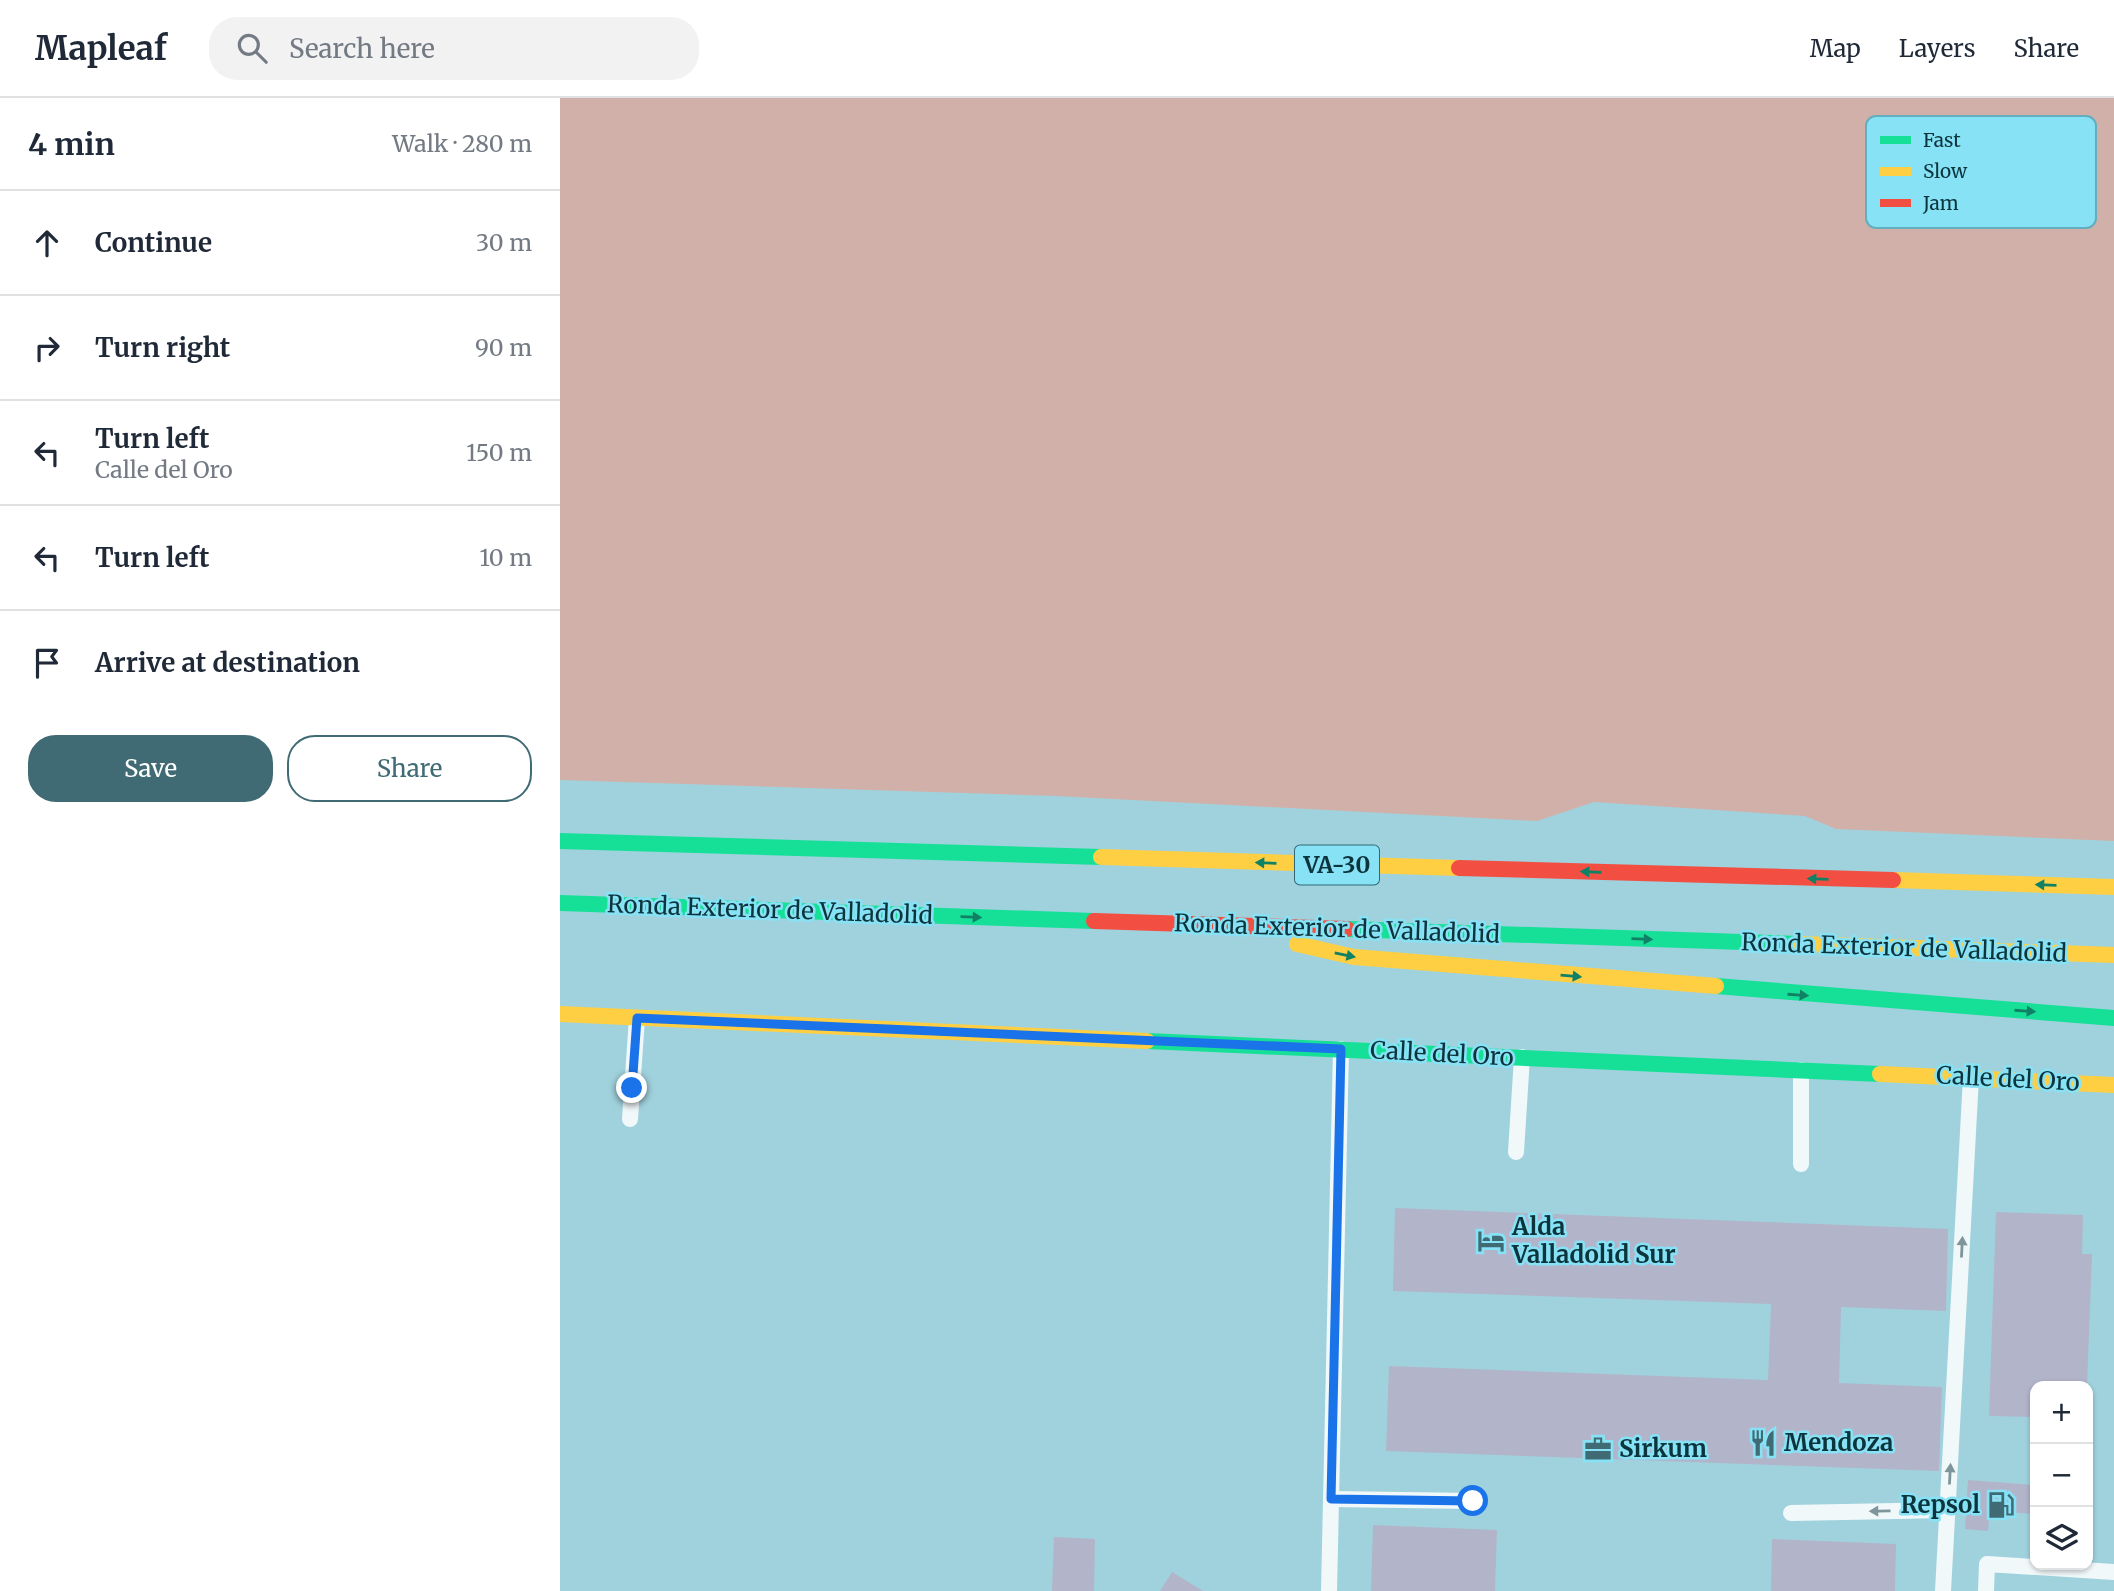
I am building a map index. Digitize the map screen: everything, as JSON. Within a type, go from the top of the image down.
[{"type":"main road","name":"VA-30","points":[[560,841],[2114,887]]},
{"type":"main road","name":"Ronda Exterior de Valladolid","points":[[560,903],[2114,955]]},
{"type":"main road","points":[[1206,924],[1354,957],[2114,1018]]},
{"type":"main road","name":"Calle del Oro","points":[[560,1014],[2114,1084]]},
{"type":"lane","points":[[630,1119],[637,1018]]},
{"type":"lane","points":[[1329,1591],[1341,1049]]},
{"type":"lane","points":[[1516,1152],[1522,1057]]},
{"type":"lane","points":[[1801,1070],[1801,1164]]},
{"type":"lane","points":[[1943,1591],[1971,1077]]},
{"type":"lane","points":[[1331,1499],[1473,1501]]},
{"type":"lane","points":[[1791,1513],[1948,1510]]},
{"type":"lane","points":[[1986,1591],[1987,1564],[2114,1572]]},
{"type":"shaded area","points":[[560,98],[2114,98],[2114,841],[1836,829],[1805,816],[1594,802],[1537,821],[1056,796],[560,780]]},
{"type":"building","points":[[1395,1208],[1948,1229],[1946,1311],[1841,1307],[1839,1383],[1942,1387],[1939,1471],[1386,1451],[1389,1366],[1768,1380],[1771,1304],[1393,1291]]},
{"type":"building","points":[[1996,1212],[2083,1215],[2082,1254],[2092,1254],[2087,1381],[2030,1381],[2030,1417],[1989,1416]]},
{"type":"building","points":[[1968,1480],[2030,1485],[2030,1514],[1990,1511],[1988,1531],[1965,1529]]},
{"type":"building","points":[[1373,1525],[1497,1530],[1495,1591],[1371,1591]]},
{"type":"building","points":[[1054,1537],[1095,1539],[1094,1591],[1052,1591]]},
{"type":"building","points":[[1772,1539],[1896,1544],[1895,1591],[1771,1591]]},
{"type":"building","points":[[1172,1572],[1203,1591],[1160,1591]]},
{"type":"traffic: fast","points":[[560,841],[1101,857]]},
{"type":"traffic: fast","points":[[560,903],[1094,921]]},
{"type":"traffic: fast","points":[[1347,929],[1800,944]]},
{"type":"traffic: fast","points":[[1716,986],[2114,1018]]},
{"type":"traffic: fast","points":[[1147,1041],[1880,1074]]},
{"type":"traffic: slow","points":[[1101,857],[1459,868]]},
{"type":"traffic: slow","points":[[1893,880],[2114,887]]},
{"type":"traffic: slow","points":[[1297,944],[1354,957],[1716,986]]},
{"type":"traffic: slow","points":[[1800,944],[2114,955]]},
{"type":"traffic: slow","points":[[560,1014],[1147,1041]]},
{"type":"traffic: slow","points":[[1880,1074],[2114,1085]]},
{"type":"traffic: jam","points":[[1459,868],[1893,880]]},
{"type":"traffic: jam","points":[[1094,921],[1347,929]]},
{"type":"place","name":"Alda Valladolid Sur","points":[[1491,1241]]},
{"type":"place","name":"Mendoza","points":[[1763,1443]]},
{"type":"place","name":"Sirkum","points":[[1598,1449]]},
{"type":"place","name":"Repsol","points":[[2001,1505]]},
{"type":"route","points":[[632,1088],[637,1018],[1341,1049],[1331,1499],[1473,1501]]}]
